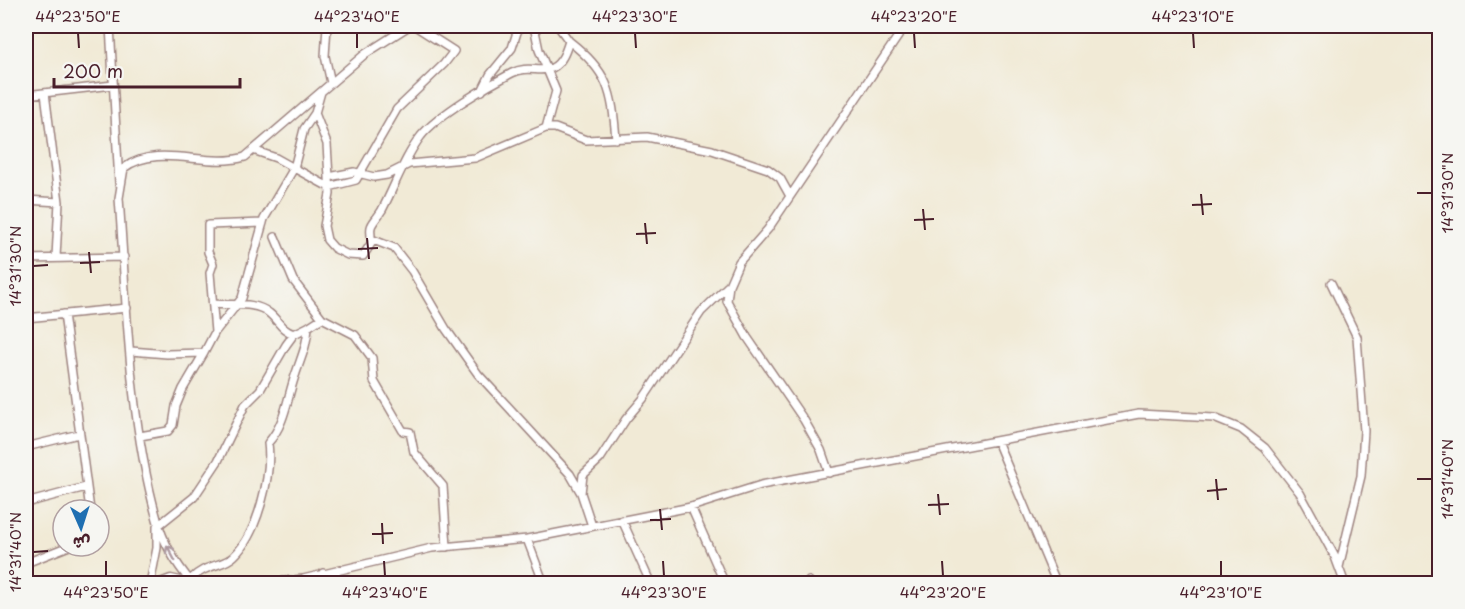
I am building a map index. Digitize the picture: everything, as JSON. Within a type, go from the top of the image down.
[{"type":"main road","points":[[158,584],[171,579],[192,582]]},
{"type":"street","points":[[110,26],[127,308],[140,436],[158,523],[178,566],[192,582],[207,566],[234,556],[249,533],[269,477],[271,462],[268,443],[280,426],[286,410],[296,373],[306,350],[308,327]]},
{"type":"street","points":[[327,26],[326,56],[331,83]]},
{"type":"street","points":[[253,150],[276,158],[330,187],[356,180],[397,110],[454,51],[415,26]]},
{"type":"street","points":[[482,91],[490,75],[512,48],[519,26]]},
{"type":"street","points":[[534,26],[539,50],[556,91],[546,128]]},
{"type":"street","points":[[558,26],[569,41],[597,68],[608,87],[614,106],[616,139]]},
{"type":"street","points":[[829,473],[821,450],[804,420],[747,337],[727,302],[729,285],[740,262],[768,229],[905,26]]},
{"type":"street","points":[[119,198],[124,168],[138,158],[167,156],[230,162],[245,157],[365,54],[406,27]]},
{"type":"street","points":[[315,113],[327,144],[330,187],[324,226],[327,240],[333,248],[358,256],[369,250],[370,228],[373,221],[382,210],[420,137],[430,127],[482,91],[524,68],[547,69],[555,66],[561,60],[569,41]]},
{"type":"street","points":[[26,95],[113,85]]},
{"type":"street","points":[[140,436],[168,431],[173,425],[176,406],[183,389],[215,332],[237,305],[249,279],[263,223],[294,168],[304,129],[315,113],[321,92]]},
{"type":"street","points":[[45,93],[59,202],[56,257]]},
{"type":"street","points":[[329,177],[338,174],[361,174],[374,177],[387,175],[404,166],[475,159],[546,128],[555,128],[586,140],[647,137],[712,150],[768,169],[780,178],[790,196]]},
{"type":"street","points":[[26,200],[59,202]]},
{"type":"street","points":[[215,332],[210,273],[213,264],[208,252],[208,225],[263,223]]},
{"type":"street","points":[[275,237],[293,280],[322,318],[355,335],[372,358],[374,381],[382,398],[403,431],[410,432],[414,452],[443,486],[447,546]]},
{"type":"street","points":[[371,239],[394,248],[412,271],[446,329],[478,375],[570,474],[581,493],[592,526]]},
{"type":"street","points":[[26,259],[124,257]]},
{"type":"street","points":[[1331,283],[1357,337],[1364,431],[1361,476],[1339,567]]},
{"type":"street","points":[[581,493],[583,475],[600,459],[643,399],[700,312],[729,285]]},
{"type":"street","points":[[214,304],[258,306],[269,312],[284,331],[294,334]]},
{"type":"street","points":[[26,318],[127,308]]},
{"type":"street","points":[[64,314],[88,498]]},
{"type":"street","points":[[158,523],[194,497],[218,461],[245,405],[260,390],[294,334],[322,318]]},
{"type":"street","points":[[131,351],[167,354],[204,353]]},
{"type":"street","points":[[257,584],[303,579],[447,546],[527,539],[691,507],[761,485],[1139,414],[1214,418],[1241,429],[1265,448],[1300,493],[1339,567],[1345,584]]},
{"type":"street","points":[[26,447],[79,434]]},
{"type":"street","points":[[997,441],[1057,584]]},
{"type":"street","points":[[26,503],[86,487]]},
{"type":"street","points":[[691,507],[725,584]]},
{"type":"street","points":[[622,520],[651,584]]},
{"type":"street","points":[[150,584],[157,548],[158,523]]},
{"type":"street","points":[[527,539],[544,584]]},
{"type":"street","points":[[26,563],[51,553]]},
{"type":"street","points":[[323,573],[325,584]]},
{"type":"street","points":[[1435,584],[1440,578]]},
{"type":"street","points":[[294,584],[303,579]]}]
